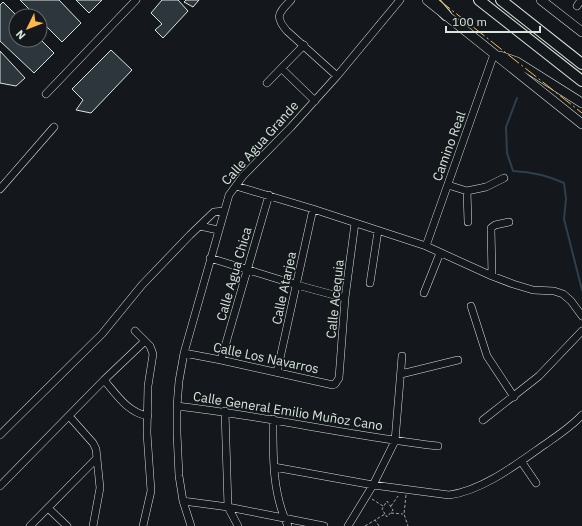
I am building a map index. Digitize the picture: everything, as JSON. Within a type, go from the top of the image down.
[{"type":"highway","points":[[433,0],[446,15]]},
{"type":"highway","points":[[479,0],[582,81]]},
{"type":"highway","points":[[501,0],[582,64]]},
{"type":"main road","points":[[427,0],[582,124]]},
{"type":"main road","points":[[541,0],[582,32]]},
{"type":"main road","points":[[494,54],[517,62],[582,103]]},
{"type":"street","points":[[46,94],[136,0]]},
{"type":"street","points":[[291,0],[280,13],[279,18],[281,23],[337,76]]},
{"type":"street","name":"Calle Agua Grande","points":[[191,526],[183,501],[179,476],[177,406],[184,353],[229,195],[243,176],[337,76],[400,0]]},
{"type":"street","points":[[267,83],[304,45]]},
{"type":"street","name":"Camino Real","points":[[426,246],[494,54]]},
{"type":"street","points":[[282,69],[315,101]]},
{"type":"street","points":[[0,189],[54,127]]},
{"type":"street","points":[[448,185],[467,191],[486,187],[504,178]]},
{"type":"street","points":[[236,186],[269,195],[426,246],[492,276],[533,290],[563,294],[571,301],[582,316]]},
{"type":"street","points":[[467,191],[468,222]]},
{"type":"street","name":"Calle Agua Chica","points":[[221,360],[269,195]]},
{"type":"street","name":"Calle Atarjea","points":[[278,372],[312,209]]},
{"type":"street","points":[[0,434],[102,334],[142,285],[214,212],[224,211]]},
{"type":"street","points":[[492,276],[491,228],[495,225],[509,222]]},
{"type":"street","name":"Calle Acequia","points":[[339,378],[345,298],[355,223]]},
{"type":"street","points":[[200,226],[218,230]]},
{"type":"street","points":[[370,283],[378,231]]},
{"type":"street","points":[[424,293],[440,253]]},
{"type":"street","points":[[210,258],[345,298]]},
{"type":"street","points":[[471,306],[486,356],[514,397]]},
{"type":"street","points":[[135,331],[151,348],[153,354],[148,386],[147,433],[151,485],[143,526]]},
{"type":"street","points":[[483,420],[539,376],[582,331]]},
{"type":"street","points":[[0,486],[104,380],[145,341]]},
{"type":"street","name":"Calle Los Navarros","points":[[184,353],[333,385],[337,383],[339,378]]},
{"type":"street","points":[[348,526],[373,485],[395,441],[402,356]]},
{"type":"street","points":[[401,374],[458,360]]},
{"type":"street","points":[[104,380],[130,409],[142,415],[148,416]]},
{"type":"street","name":"Calle General Emilio Muñoz Cano","points":[[177,406],[225,411],[395,441],[438,446]]},
{"type":"street","points":[[225,411],[228,507],[238,526]]},
{"type":"street","points":[[274,467],[373,485],[449,495],[457,494],[489,480],[521,461],[570,427],[582,415]]},
{"type":"street","points":[[69,416],[94,443],[100,488],[93,526]]},
{"type":"street","points":[[273,419],[275,479],[284,517],[288,526]]},
{"type":"street","points":[[30,526],[97,458]]},
{"type":"street","points":[[521,461],[536,483]]},
{"type":"street","points":[[183,501],[228,507],[324,526]]},
{"type":"street","points":[[48,508],[67,526]]},
{"type":"path","points":[[390,506],[400,494]]},
{"type":"path","points":[[406,495],[404,514],[408,526]]},
{"type":"path","points":[[366,496],[383,507]]},
{"type":"path","points":[[387,501],[390,506],[393,510],[387,517],[382,509],[387,501]]},
{"type":"path","points":[[390,513],[404,514]]},
{"type":"path","points":[[364,526],[385,514]]},
{"type":"path","points":[[375,520],[379,526]]},
{"type":"building","points":[[20,0],[59,0],[81,23],[62,42],[48,28],[48,8],[28,8]]},
{"type":"building","points":[[76,0],[102,0],[89,13]]},
{"type":"building","points":[[162,0],[178,0],[188,11],[163,38],[155,30],[162,24],[151,13]]},
{"type":"building","points":[[186,0],[199,0],[193,7],[184,2]]},
{"type":"building","points":[[3,2],[9,8],[8,48],[48,47],[54,53],[34,73],[0,41],[0,5]]},
{"type":"building","points":[[111,50],[132,70],[91,113],[76,110],[83,100],[72,89]]},
{"type":"building","points":[[0,51],[25,78],[16,86],[0,83]]},
{"type":"waterway","points":[[517,98],[506,127],[507,153],[513,171],[539,174],[564,183],[566,199],[564,219],[582,290]]},
{"type":"power","points":[[439,0],[582,113]]}]
